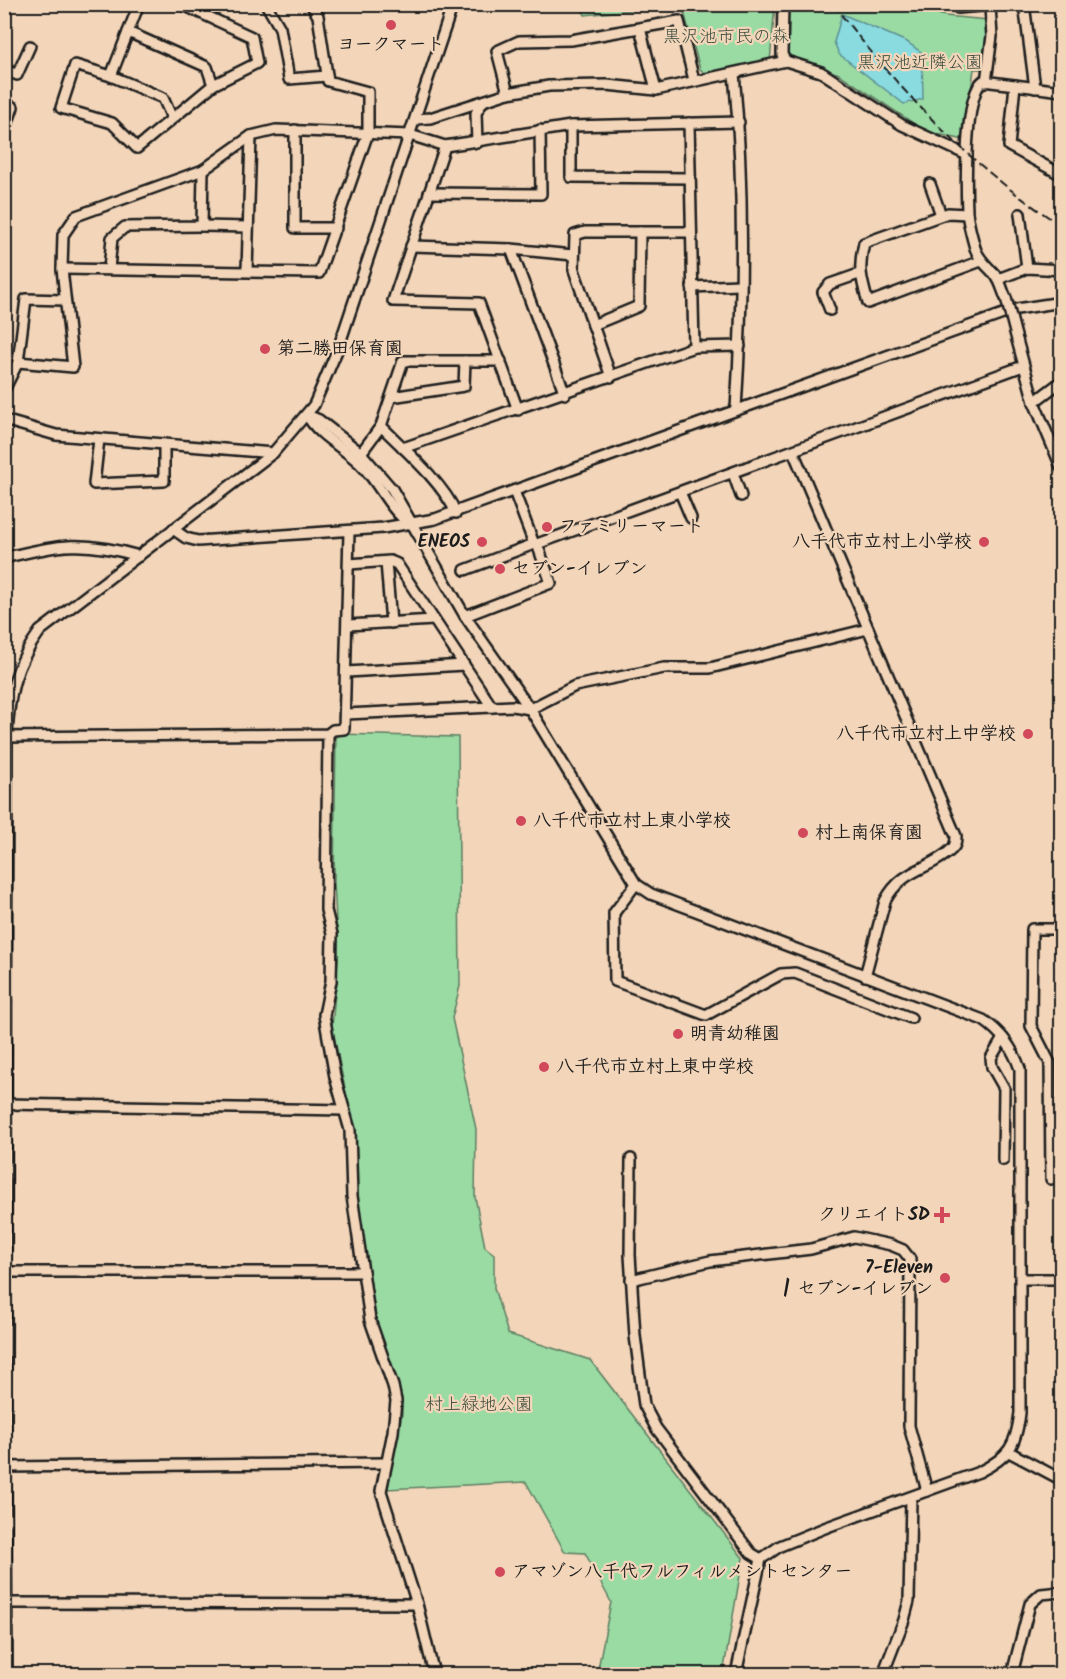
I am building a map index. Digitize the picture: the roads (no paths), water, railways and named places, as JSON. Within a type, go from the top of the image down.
[{"type":"street","points":[[111,76],[139,4]]},
{"type":"street","points":[[172,118],[163,98],[75,64],[61,108],[112,123],[137,148],[213,85],[257,63],[252,37],[181,4]]},
{"type":"street","points":[[266,4],[280,28],[289,79],[327,76]]},
{"type":"street","points":[[62,269],[319,273],[368,133],[368,93],[328,81],[318,16],[311,4]]},
{"type":"street","points":[[7,1674],[5,1104],[7,696],[20,662],[40,631],[273,453],[307,415],[322,389],[339,346],[453,4]]},
{"type":"street","points":[[783,4],[782,56],[786,61]]},
{"type":"street","points":[[958,4],[958,8],[1004,4]]},
{"type":"street","points":[[1024,4],[1035,88]]},
{"type":"street","points":[[986,82],[992,36],[990,7]]},
{"type":"street","points":[[508,93],[498,51],[519,41],[571,40],[679,21],[694,80]]},
{"type":"street","points":[[640,28],[656,90]]},
{"type":"street","points":[[128,32],[207,67],[213,85]]},
{"type":"street","points":[[4,69],[17,75],[30,46]]},
{"type":"street","points":[[416,119],[430,118],[508,93],[549,86],[607,85],[656,90],[786,61],[821,72],[902,125],[967,156]]},
{"type":"street","points":[[734,73],[739,122],[740,285],[740,346],[736,409]]},
{"type":"street","points":[[1062,91],[986,82],[976,86],[967,156],[967,213],[975,250],[981,261],[998,279],[1006,298],[1034,402],[1062,469]]},
{"type":"street","points":[[1015,85],[1010,146],[1062,175]]},
{"type":"street","points":[[477,143],[476,113],[482,103]]},
{"type":"street","points":[[4,105],[13,107],[4,134]]},
{"type":"street","points":[[18,362],[73,367],[62,269],[63,235],[76,216],[203,170],[251,136],[276,130],[410,135],[445,146],[477,143],[571,126],[739,122]]},
{"type":"street","points":[[689,123],[694,347]]},
{"type":"street","points":[[571,126],[571,177],[689,178]]},
{"type":"street","points":[[295,130],[295,228],[336,228]]},
{"type":"street","points":[[429,193],[541,194],[540,130]]},
{"type":"street","points":[[247,271],[251,136]]},
{"type":"street","points":[[445,146],[393,302],[478,303],[518,410]]},
{"type":"street","points":[[202,226],[203,170]]},
{"type":"street","points":[[930,184],[942,215]]},
{"type":"street","points":[[967,213],[942,215],[864,243],[858,266],[868,303],[981,261]]},
{"type":"street","points":[[1020,214],[1027,268]]},
{"type":"street","points":[[109,269],[112,238],[125,227],[248,227]]},
{"type":"street","points":[[593,325],[639,306],[640,232]]},
{"type":"street","points":[[611,377],[576,277],[573,255],[575,236],[579,233],[690,232]]},
{"type":"street","points":[[411,246],[511,249],[573,255]]},
{"type":"street","points":[[511,249],[565,394]]},
{"type":"street","points":[[998,279],[1027,268],[1062,270]]},
{"type":"street","points":[[830,310],[823,292],[830,284],[860,274]]},
{"type":"street","points":[[692,287],[740,285]]},
{"type":"street","points":[[4,390],[18,362],[26,299],[65,300]]},
{"type":"street","points":[[173,529],[186,538],[198,541],[349,531],[410,524],[456,513],[736,409],[1017,309],[1062,302]]},
{"type":"street","points":[[403,448],[565,394],[694,347],[740,346]]},
{"type":"street","points":[[361,453],[381,426],[403,361],[501,361]]},
{"type":"street","points":[[391,397],[464,386],[465,361]]},
{"type":"street","points":[[465,616],[551,583],[537,544],[1023,366]]},
{"type":"street","points":[[1034,402],[1062,381]]},
{"type":"street","points":[[307,415],[319,420],[361,453],[401,503],[410,524],[465,616],[530,709],[636,884],[651,894],[971,1014],[990,1025],[1003,1038],[1016,1058],[1022,1082],[1020,1413],[1018,1431],[1009,1452],[979,1472],[827,1527],[780,1546],[761,1558],[736,1674]]},
{"type":"street","points":[[307,415],[313,427],[350,454],[365,469],[398,516],[410,524]]},
{"type":"street","points":[[4,420],[56,435],[273,453]]},
{"type":"street","points":[[381,426],[452,504],[456,513]]},
{"type":"street","points":[[99,440],[94,484],[164,481],[164,444]]},
{"type":"street","points":[[1054,452],[1062,444]]},
{"type":"street","points":[[793,451],[956,836],[956,844],[951,850],[914,871],[891,891],[885,901],[865,976]]},
{"type":"street","points":[[733,473],[741,496]]},
{"type":"street","points":[[465,570],[534,544],[514,491]]},
{"type":"street","points":[[680,492],[691,518]]},
{"type":"street","points":[[6,737],[328,734],[333,730],[344,729],[349,531]]},
{"type":"street","points":[[4,558],[51,546],[83,544],[108,547],[139,556]]},
{"type":"street","points":[[520,549],[528,555],[539,550]]},
{"type":"street","points":[[349,564],[386,562],[397,564],[492,707]]},
{"type":"street","points":[[386,562],[391,623]]},
{"type":"street","points":[[348,625],[434,620]]},
{"type":"street","points":[[346,714],[492,707],[530,709],[575,686],[664,668],[710,668],[868,629]]},
{"type":"street","points":[[347,672],[464,665]]},
{"type":"street","points":[[328,734],[326,910],[332,933],[332,981],[324,1015],[350,1130],[352,1196],[370,1320],[396,1401],[381,1491],[417,1604],[434,1674]]},
{"type":"street","points":[[636,884],[614,913],[615,981],[706,1015],[780,974],[795,973],[911,1018]]},
{"type":"street","points":[[1051,1179],[1050,1063],[1031,1026],[1032,929],[1062,929]]},
{"type":"street","points":[[1003,1038],[992,1058],[992,1067],[1004,1088],[1003,1160]]},
{"type":"street","points":[[5,1104],[344,1110]]},
{"type":"street","points":[[631,1159],[631,1280],[644,1405],[656,1428],[752,1553],[761,1558]]},
{"type":"street","points":[[631,1280],[710,1261],[812,1249],[845,1238],[882,1243],[903,1250],[910,1259],[909,1426],[927,1491]]},
{"type":"street","points":[[5,1272],[363,1272]]},
{"type":"street","points":[[1022,1279],[1062,1279]]},
{"type":"street","points":[[1009,1452],[1062,1480]]},
{"type":"street","points":[[6,1467],[387,1464]]},
{"type":"street","points":[[883,1674],[909,1601],[910,1498]]},
{"type":"street","points":[[1012,1674],[1030,1604],[1041,1594],[1062,1592]]},
{"type":"street","points":[[8,1603],[417,1604]]},
{"type":"water","points":[[842,14],[907,42],[922,53],[923,99],[904,104],[839,54],[834,42]]},
{"type":"railway","points":[[833,4],[883,66],[938,125],[997,179],[1062,226]]},
{"type":"place","name":"ヨークマート","points":[[391,25]]},
{"type":"place","name":"第二勝田保育園","points":[[265,349]]},
{"type":"place","name":"ファミリーマート","points":[[547,527]]},
{"type":"place","name":"ENEOS","points":[[482,542]]},
{"type":"place","name":"八千代市立村上小学校","points":[[984,542]]},
{"type":"place","name":"セブン-イレブン","points":[[500,569]]},
{"type":"place","name":"八千代市立村上中学校","points":[[1028,734]]},
{"type":"place","name":"八千代市立村上東小学校","points":[[521,821]]},
{"type":"place","name":"村上南保育園","points":[[803,833]]},
{"type":"place","name":"明青幼稚園","points":[[678,1034]]},
{"type":"place","name":"八千代市立村上東中学校","points":[[544,1067]]},
{"type":"place","name":"クリエイトSD","points":[[942,1215]]},
{"type":"place","name":"7-Eleven | セブン-イレブン","points":[[945,1278]]},
{"type":"place","name":"アマゾン八千代フルフィルメントセンター","points":[[500,1572]]},
{"type":"park label","name":"黒沢池市民の森","points":[[726,37]]},
{"type":"park label","name":"黒沢池近隣公園","points":[[920,63]]},
{"type":"park label","name":"村上緑地公園","points":[[479,1405]]}]
